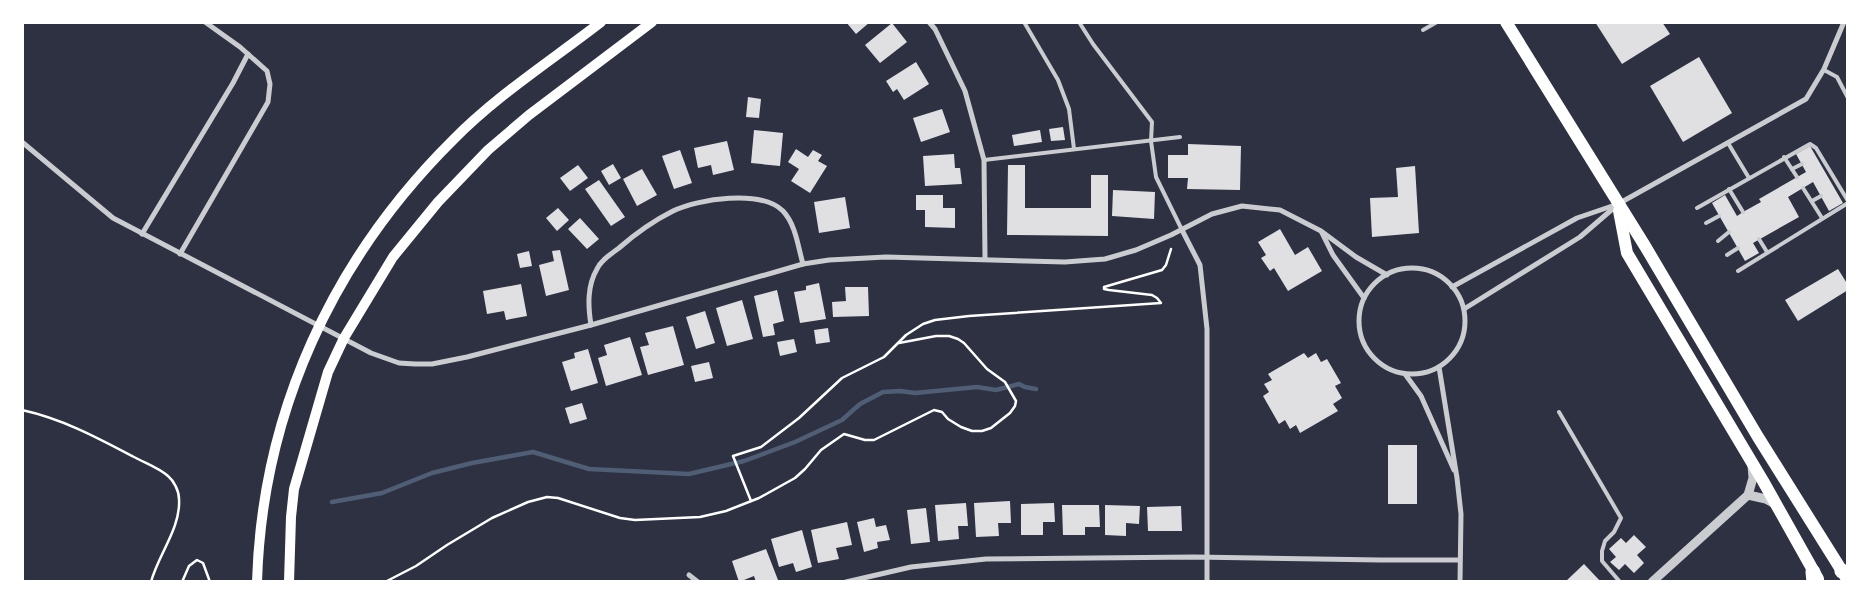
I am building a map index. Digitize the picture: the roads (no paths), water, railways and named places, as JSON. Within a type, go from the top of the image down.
[{"type":"main road","points":[[257,582],[264,505],[270,472],[290,395],[318,325],[360,250],[420,174],[454,139],[486,110],[601,22]]},
{"type":"main road","points":[[289,582],[291,516],[294,489],[328,372],[344,338],[393,257],[438,202],[476,163],[529,115],[652,22]]},
{"type":"main road","points":[[1506,22],[1793,494],[1846,575]]},
{"type":"main road","points":[[1618,204],[1627,253],[1751,461],[1816,578]]},
{"type":"street","points":[[180,254],[268,102],[270,84],[267,71],[248,54],[205,22]]},
{"type":"street","points":[[929,22],[935,29],[965,91],[984,160],[985,259]]},
{"type":"street","points":[[1452,287],[1577,218],[1618,204],[1806,99],[1824,70],[1844,22]]},
{"type":"street","points":[[142,234],[233,84],[248,54]]},
{"type":"street","points":[[22,142],[113,218],[371,353],[399,362],[432,364],[467,358],[591,325],[803,264],[829,260],[886,257],[1065,262],[1105,259],[1136,250],[1182,230],[1212,214],[1242,206],[1280,210],[1321,231],[1356,257],[1387,275]]},
{"type":"street","points":[[591,325],[588,304],[589,292],[594,275],[600,264],[634,235],[661,217],[692,204],[745,198],[761,200],[776,206],[783,212],[794,229],[803,264]]},
{"type":"street","points":[[1464,309],[1580,237],[1618,204]]},
{"type":"street","points":[[1182,230],[1200,264],[1207,329],[1207,582]]},
{"type":"street","points":[[1321,231],[1333,256],[1364,298]]},
{"type":"street","points":[[1412,268],[1426,270],[1438,275],[1452,287],[1464,309],[1466,322],[1464,336],[1450,359],[1439,367],[1422,374],[1405,374],[1389,369],[1375,360],[1365,347],[1360,331],[1359,314],[1364,298],[1373,285],[1387,275],[1399,270],[1412,268]]},
{"type":"street","points":[[1439,367],[1461,514],[1460,582]]},
{"type":"street","points":[[1405,374],[1421,396],[1457,478]]},
{"type":"street","points":[[1652,582],[1748,495],[1753,478],[1751,461]]},
{"type":"street","points":[[1748,495],[1766,498],[1775,504]]},
{"type":"street","points":[[846,582],[911,567],[986,559],[1207,557],[1459,560]]},
{"type":"street","points":[[689,576],[698,582]]},
{"type":"lane","points":[[1024,22],[1061,87],[1069,109],[1074,149]]},
{"type":"lane","points":[[1080,22],[1093,44],[1149,116],[1153,126],[1151,141],[1156,177],[1182,230]]},
{"type":"lane","points":[[1423,30],[1436,22]]},
{"type":"lane","points":[[1824,70],[1837,77],[1848,98]]},
{"type":"lane","points":[[984,160],[1180,137]]},
{"type":"lane","points":[[1728,142],[1749,178]]},
{"type":"lane","points":[[1696,208],[1784,157],[1810,144],[1814,145],[1836,186],[1848,202],[1738,271]]},
{"type":"lane","points":[[1784,157],[1797,177]]},
{"type":"lane","points":[[1792,169],[1802,164]]},
{"type":"lane","points":[[1803,188],[1822,218]]},
{"type":"lane","points":[[1729,189],[1743,212]]},
{"type":"lane","points":[[1812,201],[1821,196]]},
{"type":"lane","points":[[1732,208],[1738,204]]},
{"type":"lane","points":[[1706,223],[1719,216]]},
{"type":"lane","points":[[1718,241],[1729,232]]},
{"type":"lane","points":[[1760,239],[1767,252]]},
{"type":"lane","points":[[1727,255],[1738,248]]},
{"type":"lane","points":[[1558,412],[1621,518],[1614,532],[1605,541],[1602,551],[1602,561],[1620,582]]},
{"type":"waterway","points":[[332,502],[382,493],[432,473],[472,463],[533,452],[589,469],[689,474],[744,461],[795,442],[842,420],[860,404],[883,392],[900,391],[915,393],[977,387],[996,390],[1019,384],[1036,389]]}]
